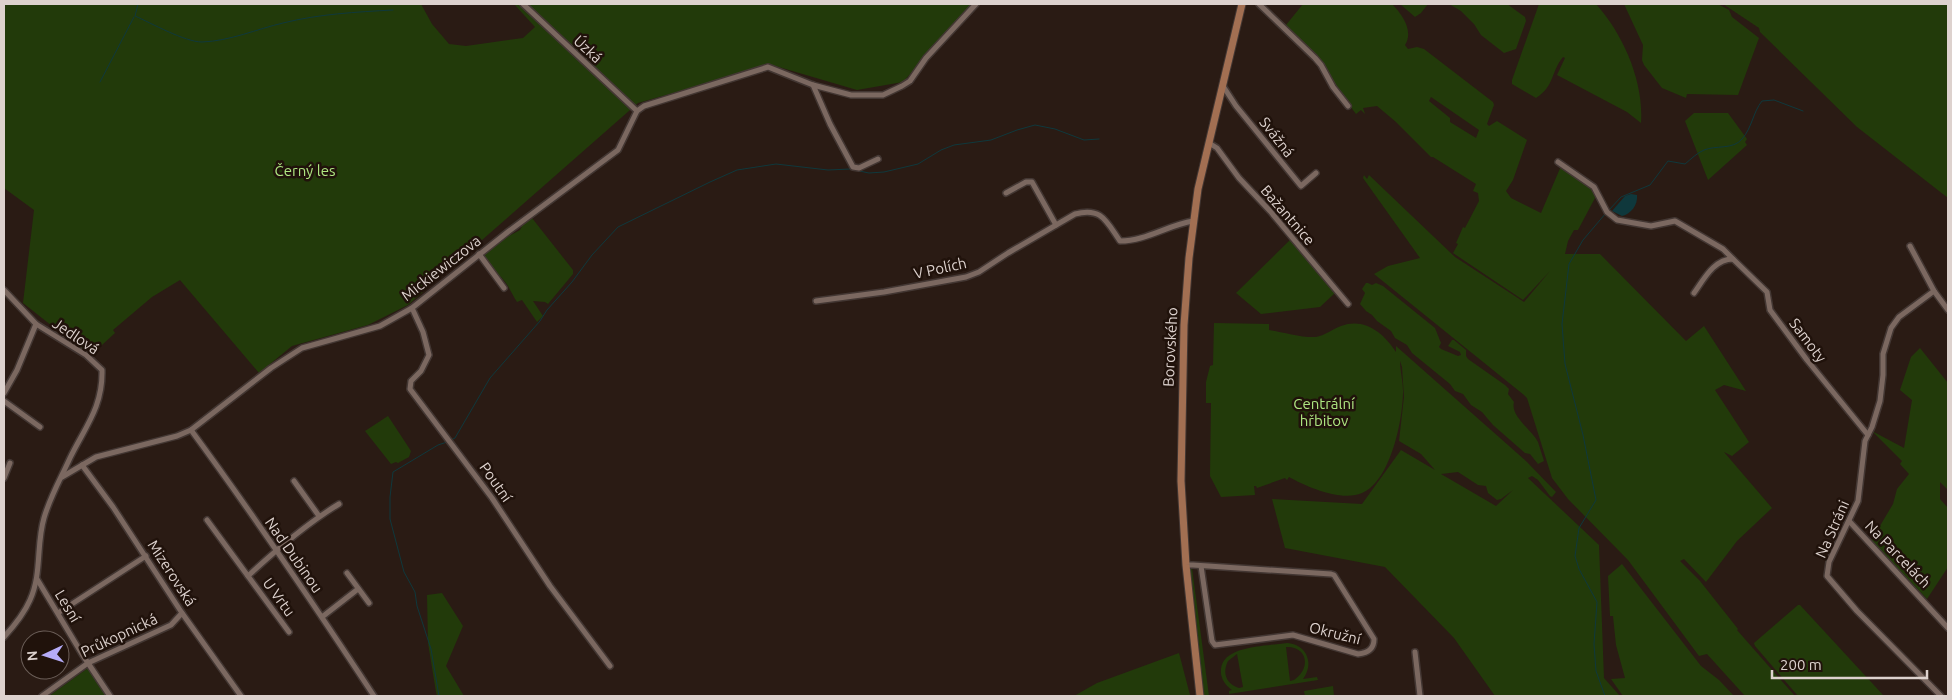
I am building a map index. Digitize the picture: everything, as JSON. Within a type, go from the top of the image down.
[{"type":"main road","name":"Borovského","points":[[1200,696],[1186,565],[1181,481],[1181,399],[1184,325],[1193,221],[1198,189],[1242,4]]},
{"type":"street","name":"Úzká","points":[[523,4],[637,111]]},
{"type":"street","points":[[637,111],[644,106],[658,101],[768,67],[813,85],[850,95],[883,95],[910,81],[926,58],[976,4]]},
{"type":"street","points":[[1258,4],[1315,58],[1321,65],[1333,88],[1348,106]]},
{"type":"street","points":[[813,85],[830,124],[853,166],[859,168],[878,159]]},
{"type":"street","name":"Svážná","points":[[1223,86],[1236,106],[1301,186],[1316,173]]},
{"type":"street","name":"Mickiewiczova","points":[[62,477],[82,465],[113,452],[177,436],[191,430],[271,368],[302,348],[380,326],[412,308],[479,254],[618,150],[637,111]]},
{"type":"street","name":"Bažantnice","points":[[1209,143],[1217,148],[1239,178],[1270,211],[1348,304]]},
{"type":"street","name":"Samoty","points":[[1558,162],[1594,187],[1607,212],[1617,220],[1651,226],[1675,221],[1723,249],[1767,292],[1770,310],[1807,360],[1868,435]]},
{"type":"street","points":[[1006,193],[1026,182],[1032,182],[1056,225]]},
{"type":"street","name":"V Polích","points":[[816,301],[884,292],[966,277],[979,272],[1075,214],[1092,211],[1101,215],[1120,241],[1133,241],[1180,223],[1193,221]]},
{"type":"street","points":[[1910,246],[1934,291],[1948,310]]},
{"type":"street","points":[[479,254],[504,288]]},
{"type":"street","points":[[1694,293],[1714,266],[1724,259],[1733,258]]},
{"type":"street","name":"Jedlová","points":[[4,290],[36,324],[86,355],[102,370],[98,404],[90,424],[62,477]]},
{"type":"street","name":"Na Stráni","points":[[1934,291],[1899,318],[1891,328],[1883,354],[1880,400],[1865,441],[1858,501],[1829,562],[1827,576],[1857,611],[1941,696]]},
{"type":"street","name":"Poutní","points":[[412,308],[423,332],[429,355],[421,371],[411,381],[410,389],[492,498],[550,586],[610,666]]},
{"type":"street","points":[[4,393],[17,370],[36,324]]},
{"type":"street","points":[[4,402],[40,428]]},
{"type":"street","name":"Nad Dubinou","points":[[191,430],[322,617],[374,696]]},
{"type":"street","points":[[4,478],[10,463]]},
{"type":"street","name":"Mizerovská","points":[[82,465],[146,556],[182,613],[239,696]]},
{"type":"street","points":[[4,637],[20,619],[30,600],[37,579],[44,518],[62,477]]},
{"type":"street","points":[[294,481],[319,516]]},
{"type":"street","name":"U Vrtu","points":[[248,576],[275,550],[319,516],[340,504]]},
{"type":"street","name":"U Vrtu","points":[[207,520],[289,632]]},
{"type":"street","name":"Na Parcelách","points":[[1849,521],[1948,628]]},
{"type":"street","points":[[58,613],[146,556]]},
{"type":"street","name":"Okružní","points":[[1186,565],[1331,574],[1337,578],[1374,639],[1373,646],[1367,652],[1358,654],[1294,635],[1217,646],[1212,641],[1201,566]]},
{"type":"street","points":[[347,573],[369,603]]},
{"type":"street","name":"Lesní","points":[[37,579],[110,696]]},
{"type":"street","points":[[322,617],[358,590]]},
{"type":"street","name":"Průkopnická","points":[[42,696],[88,663],[171,625],[182,613]]},
{"type":"street","points":[[1416,652],[1420,696]]},
{"type":"green space","name":"Černý les","points":[[4,4],[421,4],[432,24],[449,44],[466,46],[523,38],[535,27],[514,4],[973,4],[903,82],[857,90],[772,65],[638,103],[408,305],[368,325],[292,346],[259,373],[180,280],[152,297],[113,330],[115,333],[90,356],[23,303],[34,210],[4,188]]},
{"type":"green space","points":[[1303,4],[1392,4],[1406,23],[1408,34],[1405,45],[1408,49],[1417,47],[1424,49],[1493,102],[1494,105],[1487,124],[1489,126],[1497,121],[1527,140],[1513,180],[1506,191],[1511,198],[1541,213],[1561,166],[1594,189],[1595,198],[1578,230],[1574,230],[1568,241],[1565,254],[1600,254],[1686,341],[1704,326],[1746,391],[1724,385],[1715,390],[1749,442],[1732,456],[1724,452],[1772,508],[1737,541],[1706,582],[1684,559],[1680,561],[1700,581],[1737,630],[1795,696],[1745,696],[1707,654],[1699,656],[1628,560],[1568,499],[1552,478],[1527,398],[1374,274],[1388,266],[1420,258],[1363,178],[1364,175],[1367,179],[1369,175],[1455,257],[1524,302],[1550,271],[1523,300],[1453,253],[1463,227],[1465,228],[1479,201],[1478,193],[1473,191],[1476,184],[1431,157],[1377,106],[1363,108],[1365,114],[1361,110],[1356,114],[1332,82],[1325,67],[1306,46],[1262,5],[1286,25]],"holes":[[[1431,97],[1479,130],[1476,138],[1450,122],[1450,118],[1429,101]]]},
{"type":"green space","points":[[1400,4],[1428,4],[1415,17]]},
{"type":"green space","points":[[1449,4],[1507,4],[1525,17],[1526,21],[1516,49],[1504,53],[1481,35],[1474,24],[1461,11]]},
{"type":"green space","points":[[1539,4],[1596,4],[1615,29],[1630,59],[1639,91],[1641,123],[1627,112],[1557,75],[1565,58],[1563,57],[1547,88],[1536,98],[1512,84]]},
{"type":"green space","points":[[1624,4],[1718,4],[1729,10],[1732,17],[1759,38],[1738,95],[1687,94],[1686,98],[1662,88],[1644,65],[1642,60],[1643,45]]},
{"type":"green space","points":[[1723,4],[1948,4],[1948,198],[1857,127],[1760,32],[1759,28]]},
{"type":"green space","points":[[1694,113],[1728,113],[1747,139],[1745,142],[1747,145],[1708,180],[1685,121]]},
{"type":"green space","points":[[532,218],[573,270],[573,274],[548,304],[533,301],[543,316],[537,322],[522,300],[517,302],[505,282],[495,273],[483,256],[505,238],[520,230]]},
{"type":"green space","points":[[1290,240],[1335,293],[1320,307],[1261,314],[1236,293]]},
{"type":"green space","points":[[1366,283],[1372,285],[1376,283],[1383,286],[1435,328],[1441,343],[1439,347],[1441,349],[1458,356],[1461,355],[1460,352],[1448,346],[1454,340],[1466,350],[1468,359],[1509,389],[1508,394],[1514,402],[1515,412],[1538,442],[1544,461],[1538,464],[1530,454],[1525,453],[1493,425],[1482,412],[1471,405],[1463,394],[1455,391],[1450,384],[1412,353],[1407,345],[1395,338],[1391,331],[1366,311],[1360,304],[1365,293],[1362,289]]},
{"type":"green space","name":"Centrální hřbitov","points":[[1214,323],[1269,324],[1269,330],[1311,337],[1322,335],[1341,326],[1358,324],[1373,328],[1386,339],[1396,352],[1396,346],[1527,462],[1556,492],[1552,497],[1550,496],[1538,480],[1532,476],[1528,478],[1599,545],[1604,678],[1620,696],[1495,696],[1454,638],[1385,567],[1285,548],[1272,499],[1362,504],[1401,450],[1435,470],[1421,454],[1399,441],[1404,397],[1402,367],[1400,361],[1403,387],[1401,417],[1388,463],[1381,476],[1372,486],[1362,493],[1345,496],[1315,489],[1289,477],[1287,480],[1285,478],[1257,488],[1254,486],[1255,495],[1221,497],[1210,476],[1211,403],[1206,403],[1206,382],[1210,366],[1213,365]],"holes":[[[1458,472],[1478,485],[1486,486],[1488,493],[1497,500],[1513,490],[1496,506],[1441,474]]]},
{"type":"green space","points":[[1920,348],[1948,383],[1948,490],[1940,482],[1940,499],[1948,508],[1948,567],[1927,599],[1871,541],[1893,504],[1897,489],[1909,474],[1900,464],[1902,461],[1872,431],[1904,448],[1912,400],[1900,390],[1911,357]]},
{"type":"green space","points":[[388,416],[411,451],[409,457],[398,463],[391,464],[365,431]]},
{"type":"green space","points":[[1622,564],[1701,666],[1719,680],[1734,696],[1623,696],[1611,679],[1625,678],[1616,645],[1613,616],[1610,616],[1608,576]]},
{"type":"green space","points":[[1192,568],[1209,696],[1203,696],[1189,570]]},
{"type":"green space","points":[[442,593],[463,626],[446,666],[464,696],[437,696],[436,692],[428,643],[427,595]]},
{"type":"green space","points":[[1798,605],[1884,696],[1798,696],[1754,643]]},
{"type":"green space","points":[[1287,643],[1299,647],[1307,655],[1307,673],[1303,679],[1317,677],[1318,680],[1229,694],[1229,691],[1232,690],[1224,681],[1221,669],[1229,655],[1248,648]],"holes":[[[1286,647],[1299,650],[1305,659],[1303,670],[1294,680],[1290,681]],[[1237,654],[1243,687],[1239,688],[1231,684],[1225,674],[1228,661]]]},
{"type":"green space","points":[[1179,653],[1190,695],[1074,696],[1097,683]]},
{"type":"green space","points":[[88,668],[107,696],[49,696]]},
{"type":"green space","points":[[1333,686],[1334,696],[1305,696],[1304,691]]},
{"type":"water","points":[[1637,195],[1637,199],[1631,211],[1622,216],[1612,211],[1625,196]]},
{"type":"waterway","points":[[138,4],[135,16],[178,36],[202,42],[233,37],[273,25],[310,17],[393,10]]},
{"type":"waterway","points":[[100,82],[134,17]]},
{"type":"waterway","points":[[1609,210],[1621,197],[1650,185],[1668,161],[1685,164],[1696,154],[1704,150],[1734,145],[1742,139],[1748,130],[1762,101],[1774,100],[1803,111]]},
{"type":"waterway","points":[[451,440],[455,438],[490,378],[540,321],[592,255],[618,227],[710,182],[737,170],[776,164],[828,170],[850,169],[869,173],[884,172],[918,164],[941,150],[954,145],[991,140],[1035,125],[1055,129],[1084,140],[1099,139]]},
{"type":"waterway","points":[[1605,696],[1596,671],[1594,644],[1597,602],[1579,569],[1575,556],[1579,528],[1596,500],[1583,435],[1565,364],[1562,324],[1569,264],[1583,240],[1606,213]]},
{"type":"waterway","points":[[439,696],[431,649],[417,606],[415,592],[404,572],[390,519],[390,497],[393,472],[438,445],[447,442]]}]
